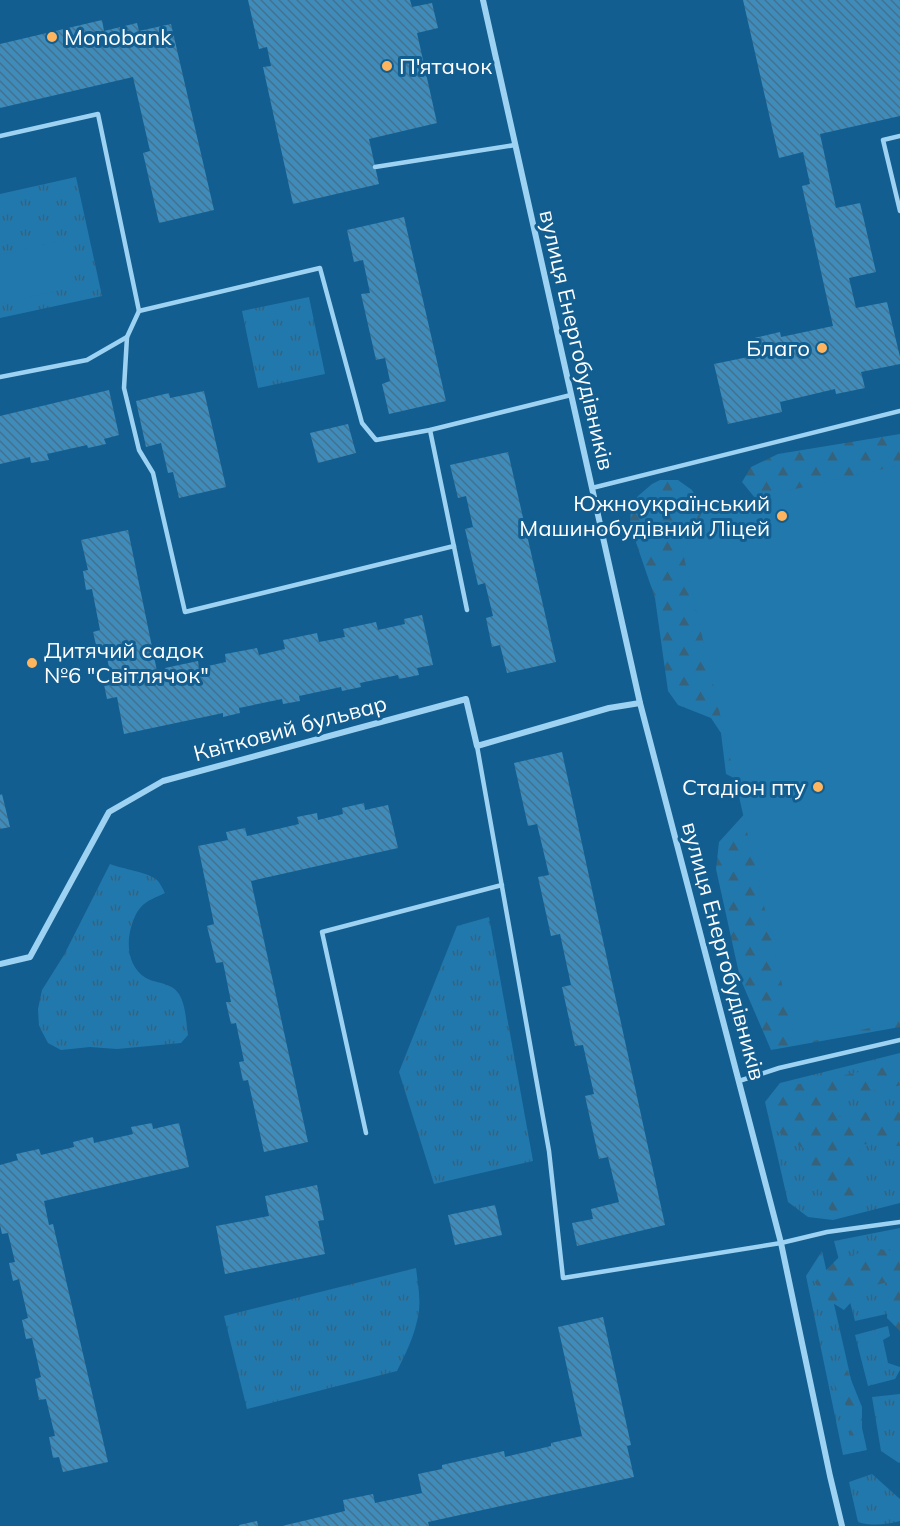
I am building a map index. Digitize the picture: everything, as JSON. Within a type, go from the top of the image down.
[{"type":"street","name":"вулиця Енергобудівників","points":[[483,0],[640,703],[781,1243],[842,1526]]},
{"type":"street","name":"Квітковий бульвар","points":[[0,964],[30,957],[109,812],[163,781],[466,699],[477,746]]},
{"type":"street","points":[[477,746],[609,708],[640,703]]},
{"type":"lane","points":[[0,136],[98,114],[139,311],[127,337],[124,388],[139,450],[153,473],[185,612],[454,546]]},
{"type":"lane","points":[[900,136],[883,140],[900,211]]},
{"type":"lane","points":[[375,167],[515,145]]},
{"type":"lane","points":[[139,311],[320,268],[362,423],[376,440],[430,430],[571,395]]},
{"type":"lane","points":[[0,376],[87,360],[127,337]]},
{"type":"lane","points":[[592,488],[900,411]]},
{"type":"lane","points":[[430,430],[468,610]]},
{"type":"lane","points":[[477,746],[549,1151],[563,1278],[781,1243],[826,1232],[900,1222]]},
{"type":"lane","points":[[366,1133],[322,932],[502,885]]},
{"type":"lane","points":[[739,1081],[779,1068],[900,1040]]},
{"type":"green space","points":[[76,177],[102,296],[0,318],[0,194]]},
{"type":"green space","points":[[63,240],[74,287],[0,304],[0,255]]},
{"type":"green space","points":[[309,297],[325,374],[258,388],[242,311]]},
{"type":"green space","points":[[900,434],[900,487],[769,515],[742,482],[751,467],[778,454]]},
{"type":"green space","name":"Стадіон пту","points":[[900,465],[900,1021],[796,1045],[683,553],[703,510]]},
{"type":"green space","points":[[660,480],[678,480],[692,490],[730,561],[748,785],[726,774],[721,733],[711,718],[678,705],[668,691],[655,598],[630,525],[631,507],[638,496]]},
{"type":"green space","points":[[749,809],[900,1001],[900,1027],[771,1050],[740,978],[716,869],[719,842]]},
{"type":"green space","points":[[110,864],[153,877],[165,893],[146,902],[138,910],[130,931],[129,946],[132,960],[140,973],[150,980],[172,987],[179,994],[188,1035],[181,1043],[117,1049],[90,1047],[61,1050],[48,1043],[39,1026],[38,1009],[42,990],[64,955]]},
{"type":"green space","points":[[489,917],[533,1161],[434,1184],[399,1072],[457,926]]},
{"type":"green space","points":[[900,1053],[900,1203],[833,1220],[808,1217],[788,1202],[765,1102],[780,1083]]},
{"type":"green space","points":[[900,1064],[900,1085],[898,1086],[824,1099],[840,1117],[900,1104],[900,1146],[861,1144],[859,1199],[849,1213],[835,1215],[828,1208],[806,1150],[777,1131],[772,1107],[774,1096],[784,1087]]},
{"type":"green space","points":[[900,1228],[900,1311],[855,1321],[834,1241]]},
{"type":"green space","points":[[879,1249],[900,1252],[900,1331],[887,1318],[888,1282],[864,1288],[844,1310],[823,1297],[815,1282],[838,1258]]},
{"type":"green space","points":[[822,1251],[867,1450],[843,1455],[806,1276]]},
{"type":"green space","points":[[416,1268],[419,1295],[418,1315],[411,1341],[397,1371],[247,1409],[224,1316]]},
{"type":"green space","points":[[888,1326],[890,1336],[883,1340],[888,1363],[900,1367],[900,1370],[895,1379],[868,1386],[855,1335]]},
{"type":"green space","points":[[841,1355],[862,1407],[862,1444],[859,1452],[846,1451],[853,1418],[831,1379]]},
{"type":"green space","points":[[900,1394],[899,1463],[881,1451],[872,1397]]},
{"type":"green space","points":[[872,1474],[900,1499],[900,1521],[879,1524],[858,1522],[849,1482]]},
{"type":"building","points":[[248,0],[410,0],[412,7],[432,3],[438,28],[417,33],[437,123],[369,139],[379,184],[293,204],[263,67],[271,66],[267,47],[259,49]]},
{"type":"building","points":[[743,0],[900,0],[900,116],[820,134],[836,208],[860,203],[876,272],[849,278],[856,308],[887,302],[900,364],[861,372],[865,388],[836,394],[835,389],[780,402],[782,412],[728,424],[714,364],[753,356],[750,339],[780,332],[781,337],[833,326],[802,186],[810,184],[803,152],[779,158]]},
{"type":"building","points":[[102,20],[104,31],[137,23],[139,31],[171,24],[214,210],[159,223],[143,153],[150,151],[133,77],[0,108],[0,44]]},
{"type":"building","points":[[404,217],[446,401],[389,414],[382,384],[390,381],[385,358],[376,360],[361,294],[370,293],[363,260],[354,262],[347,230]]},
{"type":"building","points":[[109,390],[119,435],[104,439],[106,444],[88,448],[87,445],[47,454],[49,460],[31,463],[30,457],[0,464],[0,416]]},
{"type":"building","points":[[204,391],[226,487],[179,498],[173,472],[168,473],[161,443],[146,447],[136,401],[169,393],[170,398]]},
{"type":"building","points":[[348,424],[356,453],[318,463],[310,433]]},
{"type":"building","points":[[508,452],[556,662],[507,673],[500,645],[492,647],[486,618],[493,616],[485,583],[478,585],[465,529],[473,527],[466,496],[458,498],[450,465]]},
{"type":"building","points":[[128,530],[158,676],[166,674],[165,668],[198,661],[199,668],[226,662],[225,654],[257,648],[259,655],[285,649],[283,640],[317,633],[319,642],[345,637],[343,629],[376,622],[378,630],[405,624],[404,619],[422,615],[433,665],[417,668],[419,675],[399,679],[398,675],[360,683],[361,687],[342,691],[341,687],[299,696],[300,701],[283,704],[282,699],[239,708],[240,713],[223,717],[223,713],[124,734],[117,697],[107,699],[103,680],[111,678],[105,647],[97,649],[93,632],[100,630],[92,589],[86,590],[83,571],[88,570],[81,540]]},
{"type":"building","points":[[562,752],[665,1225],[577,1246],[572,1223],[593,1219],[591,1209],[619,1202],[608,1157],[599,1159],[585,1096],[594,1094],[583,1045],[575,1046],[562,987],[571,985],[560,934],[551,936],[538,877],[549,875],[537,824],[528,826],[514,763]]},
{"type":"building","points":[[2,794],[10,827],[0,829],[0,795]]},
{"type":"building","points":[[364,803],[365,810],[388,805],[398,848],[251,881],[308,1142],[264,1152],[248,1080],[243,1081],[239,1062],[244,1061],[236,1023],[231,1024],[226,1002],[231,1002],[223,962],[216,963],[207,926],[214,924],[198,846],[228,840],[226,832],[245,828],[247,836],[299,824],[297,817],[317,813],[318,820],[343,814],[342,808]]},
{"type":"building","points":[[152,1123],[153,1129],[179,1123],[189,1167],[44,1201],[49,1225],[53,1224],[108,1462],[63,1472],[59,1457],[53,1458],[49,1437],[55,1436],[46,1399],[39,1400],[35,1379],[41,1377],[32,1338],[26,1339],[22,1320],[28,1318],[19,1279],[13,1281],[9,1263],[15,1262],[8,1233],[2,1234],[0,1225],[0,1165],[18,1160],[16,1154],[39,1149],[41,1155],[74,1147],[73,1142],[93,1137],[94,1143],[133,1134],[131,1127]]},
{"type":"building","points":[[317,1185],[324,1220],[318,1221],[325,1254],[225,1274],[216,1226],[269,1216],[265,1196]]},
{"type":"building","points":[[495,1205],[502,1235],[455,1245],[448,1215]]},
{"type":"building","points":[[603,1317],[631,1445],[627,1446],[634,1477],[428,1522],[429,1526],[282,1526],[345,1511],[343,1500],[373,1494],[375,1503],[422,1493],[418,1474],[442,1469],[442,1465],[504,1451],[505,1457],[582,1436],[558,1327]]},
{"type":"building","points":[[257,1521],[258,1526],[239,1526],[239,1525]]},
{"type":"place","name":"Monobank","points":[[52,37]]},
{"type":"place","name":"П'ятачок","points":[[387,66]]},
{"type":"place","name":"Благо","points":[[822,348]]},
{"type":"place","name":"Южноукраїнський Машинобудівний Ліцей","points":[[782,516]]},
{"type":"place","name":"Дитячий садок №6 \"Світлячок\"","points":[[32,663]]},
{"type":"place","name":"Стадіон пту","points":[[818,787]]}]
